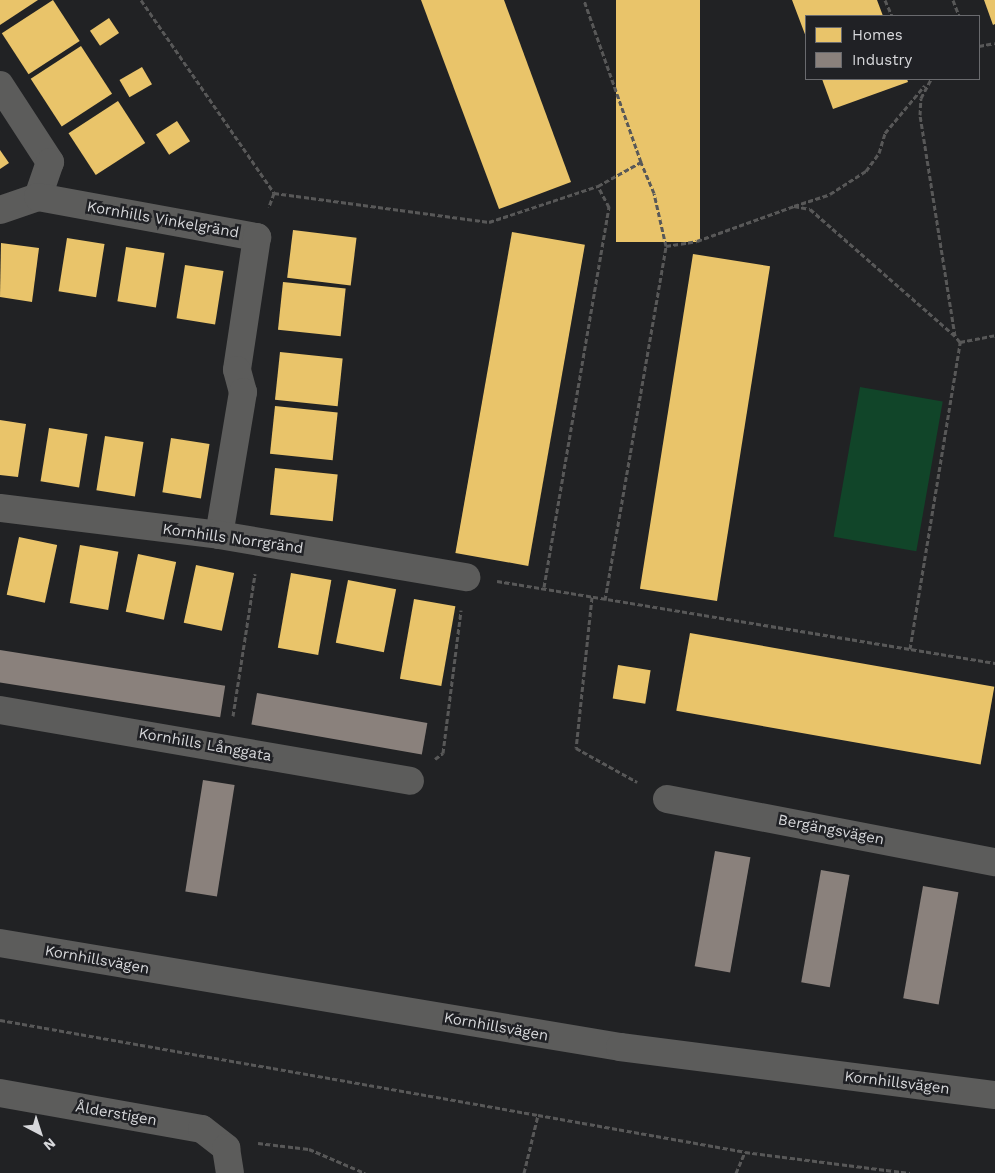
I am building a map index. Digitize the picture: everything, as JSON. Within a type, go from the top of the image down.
[{"type":"street","points":[[0,85],[50,162],[38,197],[0,210]]},
{"type":"street","name":"Kornhills Vinkelgränd","points":[[38,197],[257,237],[237,370],[243,392],[219,535]]},
{"type":"street","name":"Kornhills Norrgränd","points":[[0,508],[260,541],[466,577]]},
{"type":"street","name":"Kornhills Långgata","points":[[0,710],[410,781]]},
{"type":"street","name":"Bergängsvägen","points":[[668,798],[995,862]]},
{"type":"street","name":"Kornhillsvägen","points":[[0,943],[620,1047],[995,1095]]},
{"type":"street","name":"Ålderstigen","points":[[0,1093],[202,1128],[228,1161]]},
{"type":"path","points":[[141,0],[274,193],[489,222],[598,186],[641,162]]},
{"type":"path","points":[[584,0],[641,162],[654,193],[666,246],[605,600]]},
{"type":"path","points":[[885,0],[892,15]]},
{"type":"path","points":[[953,0],[959,15]]},
{"type":"path","points":[[980,46],[995,43]]},
{"type":"path","points":[[666,246],[697,241],[830,194],[866,171],[885,133],[929,80]]},
{"type":"path","points":[[930,80],[920,115],[955,336]]},
{"type":"path","points":[[544,588],[609,208],[598,186]]},
{"type":"path","points":[[257,237],[274,193]]},
{"type":"path","points":[[794,206],[824,217],[960,342],[910,649]]},
{"type":"path","points":[[960,342],[995,335]]},
{"type":"path","points":[[228,749],[260,541]]},
{"type":"path","points":[[410,781],[443,753],[466,577],[544,588],[605,600],[995,663]]},
{"type":"path","points":[[592,597],[576,748],[668,798]]},
{"type":"path","points":[[0,1020],[745,1152],[910,1173]]},
{"type":"path","points":[[524,1173],[538,1115]]},
{"type":"path","points":[[228,1161],[262,1142],[309,1149],[365,1173]]},
{"type":"path","points":[[736,1173],[745,1152]]},
{"type":"green space","points":[[860,387],[943,402],[916,551],[834,537]]},
{"type":"building: Homes","points":[[0,0],[38,0],[0,25]]},
{"type":"building: Homes","points":[[53,0],[80,41],[29,74],[2,33]]},
{"type":"building: Homes","points":[[421,0],[504,0],[571,182],[499,209]]},
{"type":"building: Homes","points":[[616,0],[700,0],[700,242],[616,242]]},
{"type":"building: Homes","points":[[792,0],[877,0],[883,15],[805,15],[805,34]]},
{"type":"building: Homes","points":[[984,0],[995,0],[995,24],[993,25]]},
{"type":"building: Homes","points":[[109,18],[119,33],[100,46],[90,31]]},
{"type":"building: Homes","points":[[81,46],[112,94],[62,126],[31,79]]},
{"type":"building: Homes","points":[[142,67],[152,84],[129,97],[119,80]]},
{"type":"building: Homes","points":[[822,80],[907,80],[908,82],[833,109]]},
{"type":"building: Homes","points":[[118,101],[145,143],[96,175],[69,133]]},
{"type":"building: Homes","points":[[177,121],[190,141],[169,155],[156,135]]},
{"type":"building: Homes","points":[[0,150],[9,163],[0,169]]},
{"type":"building: Homes","points":[[293,230],[357,238],[351,285],[287,278]]},
{"type":"building: Homes","points":[[512,232],[585,245],[528,566],[455,553]]},
{"type":"building: Homes","points":[[67,238],[105,244],[96,297],[59,291]]},
{"type":"building: Homes","points":[[1,243],[39,248],[32,302],[0,297]]},
{"type":"building: Homes","points":[[126,247],[165,253],[156,307],[117,301]]},
{"type":"building: Homes","points":[[693,254],[770,266],[717,601],[640,589]]},
{"type":"building: Homes","points":[[185,265],[224,271],[215,324],[177,318]]},
{"type":"building: Homes","points":[[283,282],[346,289],[341,336],[278,330]]},
{"type":"building: Homes","points":[[280,352],[343,359],[338,406],[275,400]]},
{"type":"building: Homes","points":[[275,406],[338,413],[333,460],[270,454]]},
{"type":"building: Homes","points":[[0,420],[26,424],[18,477],[0,475]]},
{"type":"building: Homes","points":[[49,428],[88,434],[79,487],[41,481]]},
{"type":"building: Homes","points":[[105,436],[144,442],[135,496],[96,490]]},
{"type":"building: Homes","points":[[171,438],[210,444],[201,498],[162,492]]},
{"type":"building: Homes","points":[[275,468],[338,475],[333,521],[270,515]]},
{"type":"building: Homes","points":[[19,537],[57,545],[45,603],[7,595]]},
{"type":"building: Homes","points":[[80,545],[118,552],[108,610],[70,603]]},
{"type":"building: Homes","points":[[138,554],[176,562],[164,620],[126,612]]},
{"type":"building: Homes","points":[[196,565],[234,573],[222,631],[184,623]]},
{"type":"building: Homes","points":[[291,573],[331,580],[318,655],[278,648]]},
{"type":"building: Homes","points":[[348,580],[396,589],[384,652],[336,643]]},
{"type":"building: Homes","points":[[414,599],[455,606],[441,686],[400,679]]},
{"type":"building: Homes","points":[[690,633],[994,687],[981,764],[676,711]]},
{"type":"building: Homes","points":[[618,665],[651,670],[645,704],[613,699]]},
{"type":"building: Industry","points":[[0,650],[225,686],[220,717],[0,682]]},
{"type":"building: Industry","points":[[257,693],[427,723],[422,755],[251,725]]},
{"type":"building: Industry","points":[[203,780],[235,785],[217,897],[185,892]]},
{"type":"building: Industry","points":[[715,851],[750,857],[730,972],[695,966]]},
{"type":"building: Industry","points":[[821,870],[850,875],[830,987],[801,982]]},
{"type":"building: Industry","points":[[923,886],[958,892],[939,1005],[903,998]]}]
